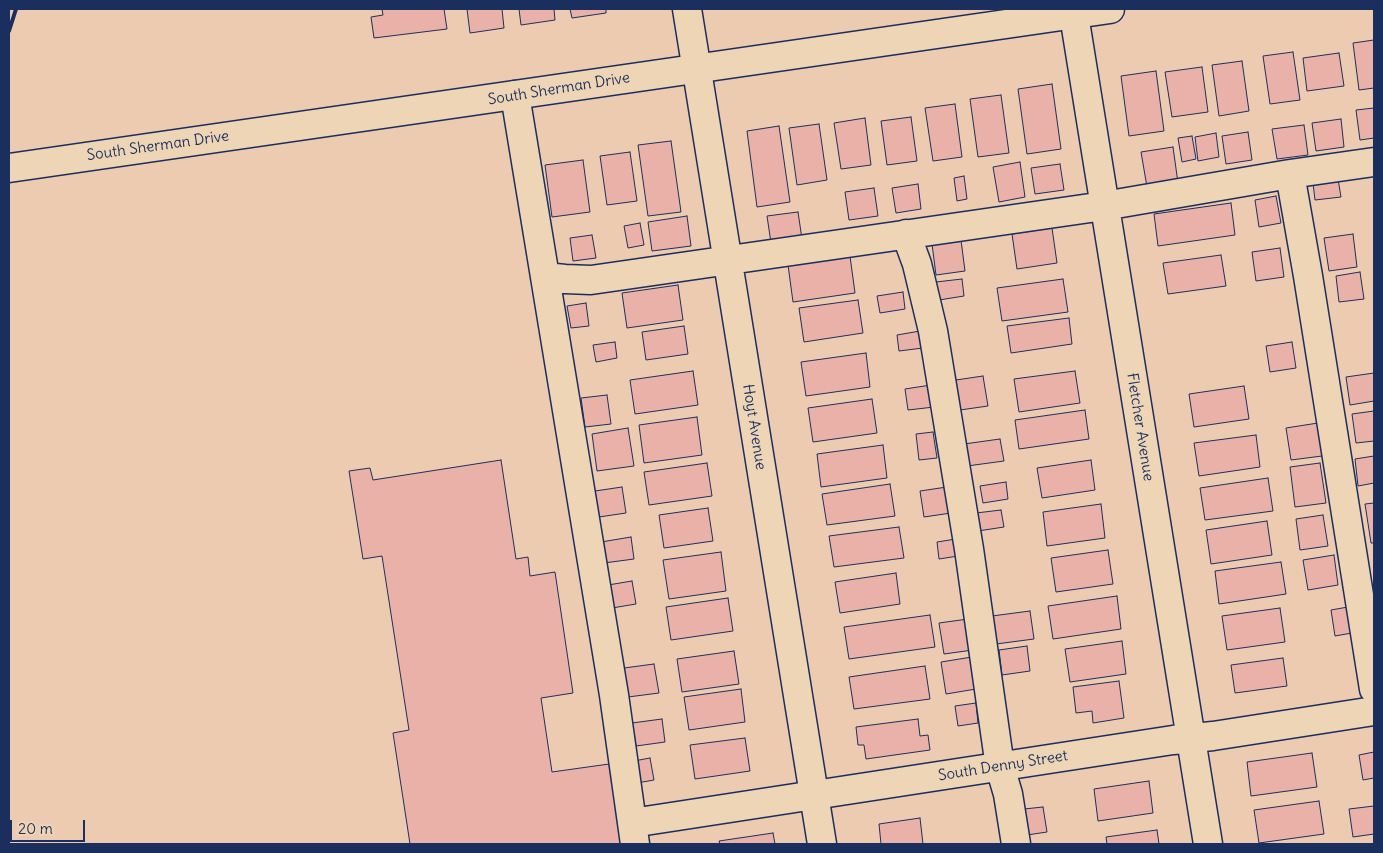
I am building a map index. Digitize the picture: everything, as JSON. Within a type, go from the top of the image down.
[{"type":"street","name":"Hoyt Avenue","points":[[688,9],[822,844]]},
{"type":"street","name":"South Sherman Drive","points":[[9,168],[516,95],[1073,11],[1110,9]]},
{"type":"street","name":"Fletcher Avenue","points":[[1073,11],[1208,844]]},
{"type":"street","points":[[516,95],[614,695],[633,834]]},
{"type":"street","points":[[545,277],[591,280],[1104,206],[1290,174],[1374,162]]},
{"type":"street","points":[[1290,174],[1374,689]]},
{"type":"street","points":[[906,234],[917,264],[933,331],[969,549],[1000,767],[1008,794],[1016,844]]},
{"type":"street","name":"South Denny Street","points":[[633,834],[814,796],[1374,711]]},
{"type":"building","points":[[382,9],[444,9],[447,29],[374,38],[371,17],[383,15]]},
{"type":"building","points":[[467,9],[502,9],[504,28],[470,33]]},
{"type":"building","points":[[519,9],[554,9],[555,20],[521,25]]},
{"type":"building","points":[[570,9],[606,9],[606,13],[572,18]]},
{"type":"building","points":[[1374,40],[1374,88],[1359,90],[1353,43]]},
{"type":"building","points":[[1293,52],[1300,100],[1270,104],[1263,56]]},
{"type":"building","points":[[1339,53],[1344,86],[1307,91],[1303,58]]},
{"type":"building","points":[[1242,61],[1249,111],[1219,116],[1212,65]]},
{"type":"building","points":[[1202,67],[1208,112],[1172,117],[1165,72]]},
{"type":"building","points":[[1156,71],[1164,131],[1129,136],[1121,76]]},
{"type":"building","points":[[1052,84],[1061,149],[1027,154],[1018,89]]},
{"type":"building","points":[[1001,95],[1009,153],[978,157],[970,99]]},
{"type":"building","points":[[955,104],[962,157],[933,161],[925,108]]},
{"type":"building","points":[[1374,108],[1374,138],[1360,140],[1356,110]]},
{"type":"building","points":[[911,117],[917,161],[887,165],[881,121]]},
{"type":"building","points":[[865,118],[871,165],[841,169],[834,123]]},
{"type":"building","points":[[1341,119],[1344,147],[1316,151],[1312,123]]},
{"type":"building","points":[[819,124],[827,180],[797,185],[789,128]]},
{"type":"building","points":[[1304,125],[1308,155],[1277,159],[1272,129]]},
{"type":"building","points":[[779,126],[790,202],[757,207],[747,131]]},
{"type":"building","points":[[1248,132],[1252,160],[1226,164],[1222,136]]},
{"type":"building","points":[[1216,133],[1219,157],[1198,161],[1195,137]]},
{"type":"building","points":[[1192,136],[1196,159],[1182,162],[1178,138]]},
{"type":"building","points":[[671,141],[681,212],[648,216],[638,145]]},
{"type":"building","points":[[1173,147],[1178,183],[1147,187],[1141,152]]},
{"type":"building","points":[[630,152],[637,201],[607,205],[600,156]]},
{"type":"building","points":[[583,160],[590,212],[552,217],[545,165]]},
{"type":"building","points":[[1020,162],[1025,197],[999,202],[993,167]]},
{"type":"building","points":[[1060,164],[1064,190],[1035,194],[1031,168]]},
{"type":"building","points":[[964,176],[967,199],[957,201],[954,178]]},
{"type":"building","points":[[1338,179],[1341,197],[1315,200],[1313,183]]},
{"type":"building","points":[[918,184],[921,209],[896,213],[892,188]]},
{"type":"building","points":[[874,188],[878,216],[849,220],[845,192]]},
{"type":"building","points":[[1276,196],[1281,223],[1259,227],[1255,200]]},
{"type":"building","points":[[1231,203],[1235,235],[1158,246],[1154,214]]},
{"type":"building","points":[[798,212],[802,239],[771,243],[767,216]]},
{"type":"building","points":[[687,216],[691,246],[652,251],[648,222]]},
{"type":"building","points":[[640,223],[644,245],[628,248],[624,226]]},
{"type":"building","points":[[1052,228],[1057,263],[1017,269],[1012,234]]},
{"type":"building","points":[[1353,234],[1357,267],[1329,271],[1324,238]]},
{"type":"building","points":[[592,235],[596,258],[573,261],[570,238]]},
{"type":"building","points":[[961,240],[965,271],[936,275],[932,244]]},
{"type":"building","points":[[1280,248],[1284,277],[1256,281],[1252,252]]},
{"type":"building","points":[[1221,255],[1226,286],[1168,294],[1163,263]]},
{"type":"building","points":[[850,256],[855,293],[793,302],[788,265]]},
{"type":"building","points":[[1360,272],[1364,299],[1339,302],[1336,276]]},
{"type":"building","points":[[962,279],[964,296],[939,300],[936,282]]},
{"type":"building","points":[[1063,279],[1068,312],[1002,321],[997,288]]},
{"type":"building","points":[[678,285],[683,320],[627,328],[622,293]]},
{"type":"building","points":[[903,292],[905,309],[880,313],[877,296]]},
{"type":"building","points":[[858,300],[863,333],[804,342],[799,308]]},
{"type":"building","points":[[586,303],[589,326],[571,328],[567,306]]},
{"type":"building","points":[[1069,318],[1072,344],[1011,353],[1007,326]]},
{"type":"building","points":[[684,326],[688,354],[646,360],[642,332]]},
{"type":"building","points":[[920,331],[923,348],[899,351],[897,335]]},
{"type":"building","points":[[615,342],[617,358],[596,362],[593,345]]},
{"type":"building","points":[[1292,342],[1296,368],[1270,372],[1266,346]]},
{"type":"building","points":[[866,353],[870,387],[806,396],[801,362]]},
{"type":"building","points":[[693,371],[698,405],[635,414],[630,380]]},
{"type":"building","points":[[1075,371],[1080,403],[1019,412],[1014,379]]},
{"type":"building","points":[[1374,373],[1374,401],[1350,405],[1346,377]]},
{"type":"building","points":[[983,376],[988,406],[960,410],[956,380]]},
{"type":"building","points":[[931,385],[934,407],[908,410],[905,389]]},
{"type":"building","points":[[1244,386],[1249,419],[1194,427],[1189,394]]},
{"type":"building","points":[[607,395],[611,424],[585,427],[581,398]]},
{"type":"building","points":[[872,399],[877,433],[813,442],[808,408]]},
{"type":"building","points":[[1085,410],[1089,439],[1019,449],[1015,420]]},
{"type":"building","points":[[1374,411],[1374,441],[1356,443],[1352,414]]},
{"type":"building","points":[[697,417],[702,455],[644,463],[639,425]]},
{"type":"building","points":[[1318,423],[1322,456],[1291,460],[1286,428]]},
{"type":"building","points":[[628,428],[634,466],[597,471],[592,434]]},
{"type":"building","points":[[933,432],[937,458],[919,460],[916,434]]},
{"type":"building","points":[[1256,435],[1260,467],[1199,476],[1194,443]]},
{"type":"building","points":[[1000,439],[1004,461],[967,466],[964,444]]},
{"type":"building","points":[[883,445],[887,478],[821,487],[817,454]]},
{"type":"building","points":[[1374,456],[1374,483],[1358,486],[1355,459]]},
{"type":"building","points":[[501,460],[516,559],[528,557],[530,576],[555,572],[573,693],[541,698],[552,772],[609,764],[622,844],[410,844],[393,733],[409,730],[382,556],[363,559],[349,471],[370,468],[373,480]]},
{"type":"building","points":[[1091,460],[1095,490],[1042,498],[1037,468]]},
{"type":"building","points":[[707,463],[712,496],[649,505],[644,472]]},
{"type":"building","points":[[1320,463],[1326,503],[1295,507],[1290,467]]},
{"type":"building","points":[[1268,478],[1273,511],[1205,520],[1200,488]]},
{"type":"building","points":[[1006,482],[1008,499],[983,503],[980,486]]},
{"type":"building","points":[[890,484],[895,516],[827,525],[822,494]]},
{"type":"building","points":[[622,487],[626,513],[599,517],[595,491]]},
{"type":"building","points":[[947,487],[951,513],[924,517],[920,491]]},
{"type":"building","points":[[1374,503],[1374,543],[1371,543],[1365,504]]},
{"type":"building","points":[[1101,504],[1105,538],[1047,546],[1043,512]]},
{"type":"building","points":[[708,508],[713,541],[664,548],[659,515]]},
{"type":"building","points":[[1001,510],[1004,527],[978,531],[976,513]]},
{"type":"building","points":[[1323,515],[1328,546],[1300,550],[1296,519]]},
{"type":"building","points":[[1267,521],[1272,555],[1211,564],[1206,530]]},
{"type":"building","points":[[899,527],[904,558],[834,567],[829,536]]},
{"type":"building","points":[[631,537],[634,559],[604,563],[601,542]]},
{"type":"building","points":[[956,539],[958,556],[939,559],[937,542]]},
{"type":"building","points":[[1108,550],[1113,584],[1056,592],[1051,558]]},
{"type":"building","points":[[721,552],[726,591],[669,599],[663,560]]},
{"type":"building","points":[[1334,555],[1338,585],[1308,590],[1303,560]]},
{"type":"building","points":[[1281,562],[1286,594],[1219,604],[1215,571]]},
{"type":"building","points":[[896,573],[900,604],[840,613],[835,582]]},
{"type":"building","points":[[632,581],[636,604],[612,608],[608,585]]},
{"type":"building","points":[[1117,596],[1121,629],[1053,639],[1048,606]]},
{"type":"building","points":[[728,598],[733,631],[671,640],[666,607]]},
{"type":"building","points":[[1348,607],[1352,633],[1335,636],[1331,610]]},
{"type":"building","points":[[1280,608],[1285,642],[1227,650],[1222,616]]},
{"type":"building","points":[[1030,611],[1034,639],[996,644],[992,616]]},
{"type":"building","points":[[930,615],[935,647],[849,659],[844,627]]},
{"type":"building","points":[[968,619],[973,650],[944,654],[939,623]]},
{"type":"building","points":[[1122,641],[1126,674],[1070,682],[1065,649]]},
{"type":"building","points":[[1027,646],[1030,671],[1002,675],[999,650]]},
{"type":"building","points":[[734,651],[739,684],[682,692],[677,659]]},
{"type":"building","points":[[972,657],[976,689],[946,694],[941,662]]},
{"type":"building","points":[[1283,658],[1287,686],[1235,693],[1231,665]]},
{"type":"building","points":[[654,664],[659,693],[628,697],[624,668]]},
{"type":"building","points":[[925,666],[930,699],[854,709],[849,677]]},
{"type":"building","points":[[1119,681],[1124,718],[1093,723],[1092,711],[1076,713],[1073,687]]},
{"type":"building","points":[[741,689],[745,722],[689,730],[684,697]]},
{"type":"building","points":[[976,703],[978,723],[958,726],[955,706]]},
{"type":"building","points":[[662,719],[665,742],[636,746],[632,723]]},
{"type":"building","points":[[918,719],[920,736],[928,735],[930,750],[866,759],[864,745],[858,745],[856,727]]},
{"type":"building","points":[[745,738],[750,771],[695,779],[690,745]]},
{"type":"building","points":[[1374,752],[1374,778],[1363,780],[1359,755]]},
{"type":"building","points":[[1312,753],[1317,787],[1251,796],[1247,762]]},
{"type":"building","points":[[650,758],[654,780],[637,783],[634,761]]},
{"type":"building","points":[[1149,781],[1153,813],[1098,821],[1094,789]]},
{"type":"building","points":[[1319,801],[1324,834],[1259,843],[1254,810]]},
{"type":"building","points":[[1374,806],[1374,834],[1353,837],[1349,809]]},
{"type":"building","points":[[1043,807],[1047,832],[1027,835],[1024,809]]},
{"type":"building","points":[[920,818],[923,844],[881,844],[879,824]]},
{"type":"building","points":[[1157,830],[1159,844],[1107,844],[1106,837]]},
{"type":"building","points":[[773,833],[775,844],[720,844],[719,841]]},
{"type":"railway","points":[[9,31],[16,9]]}]
